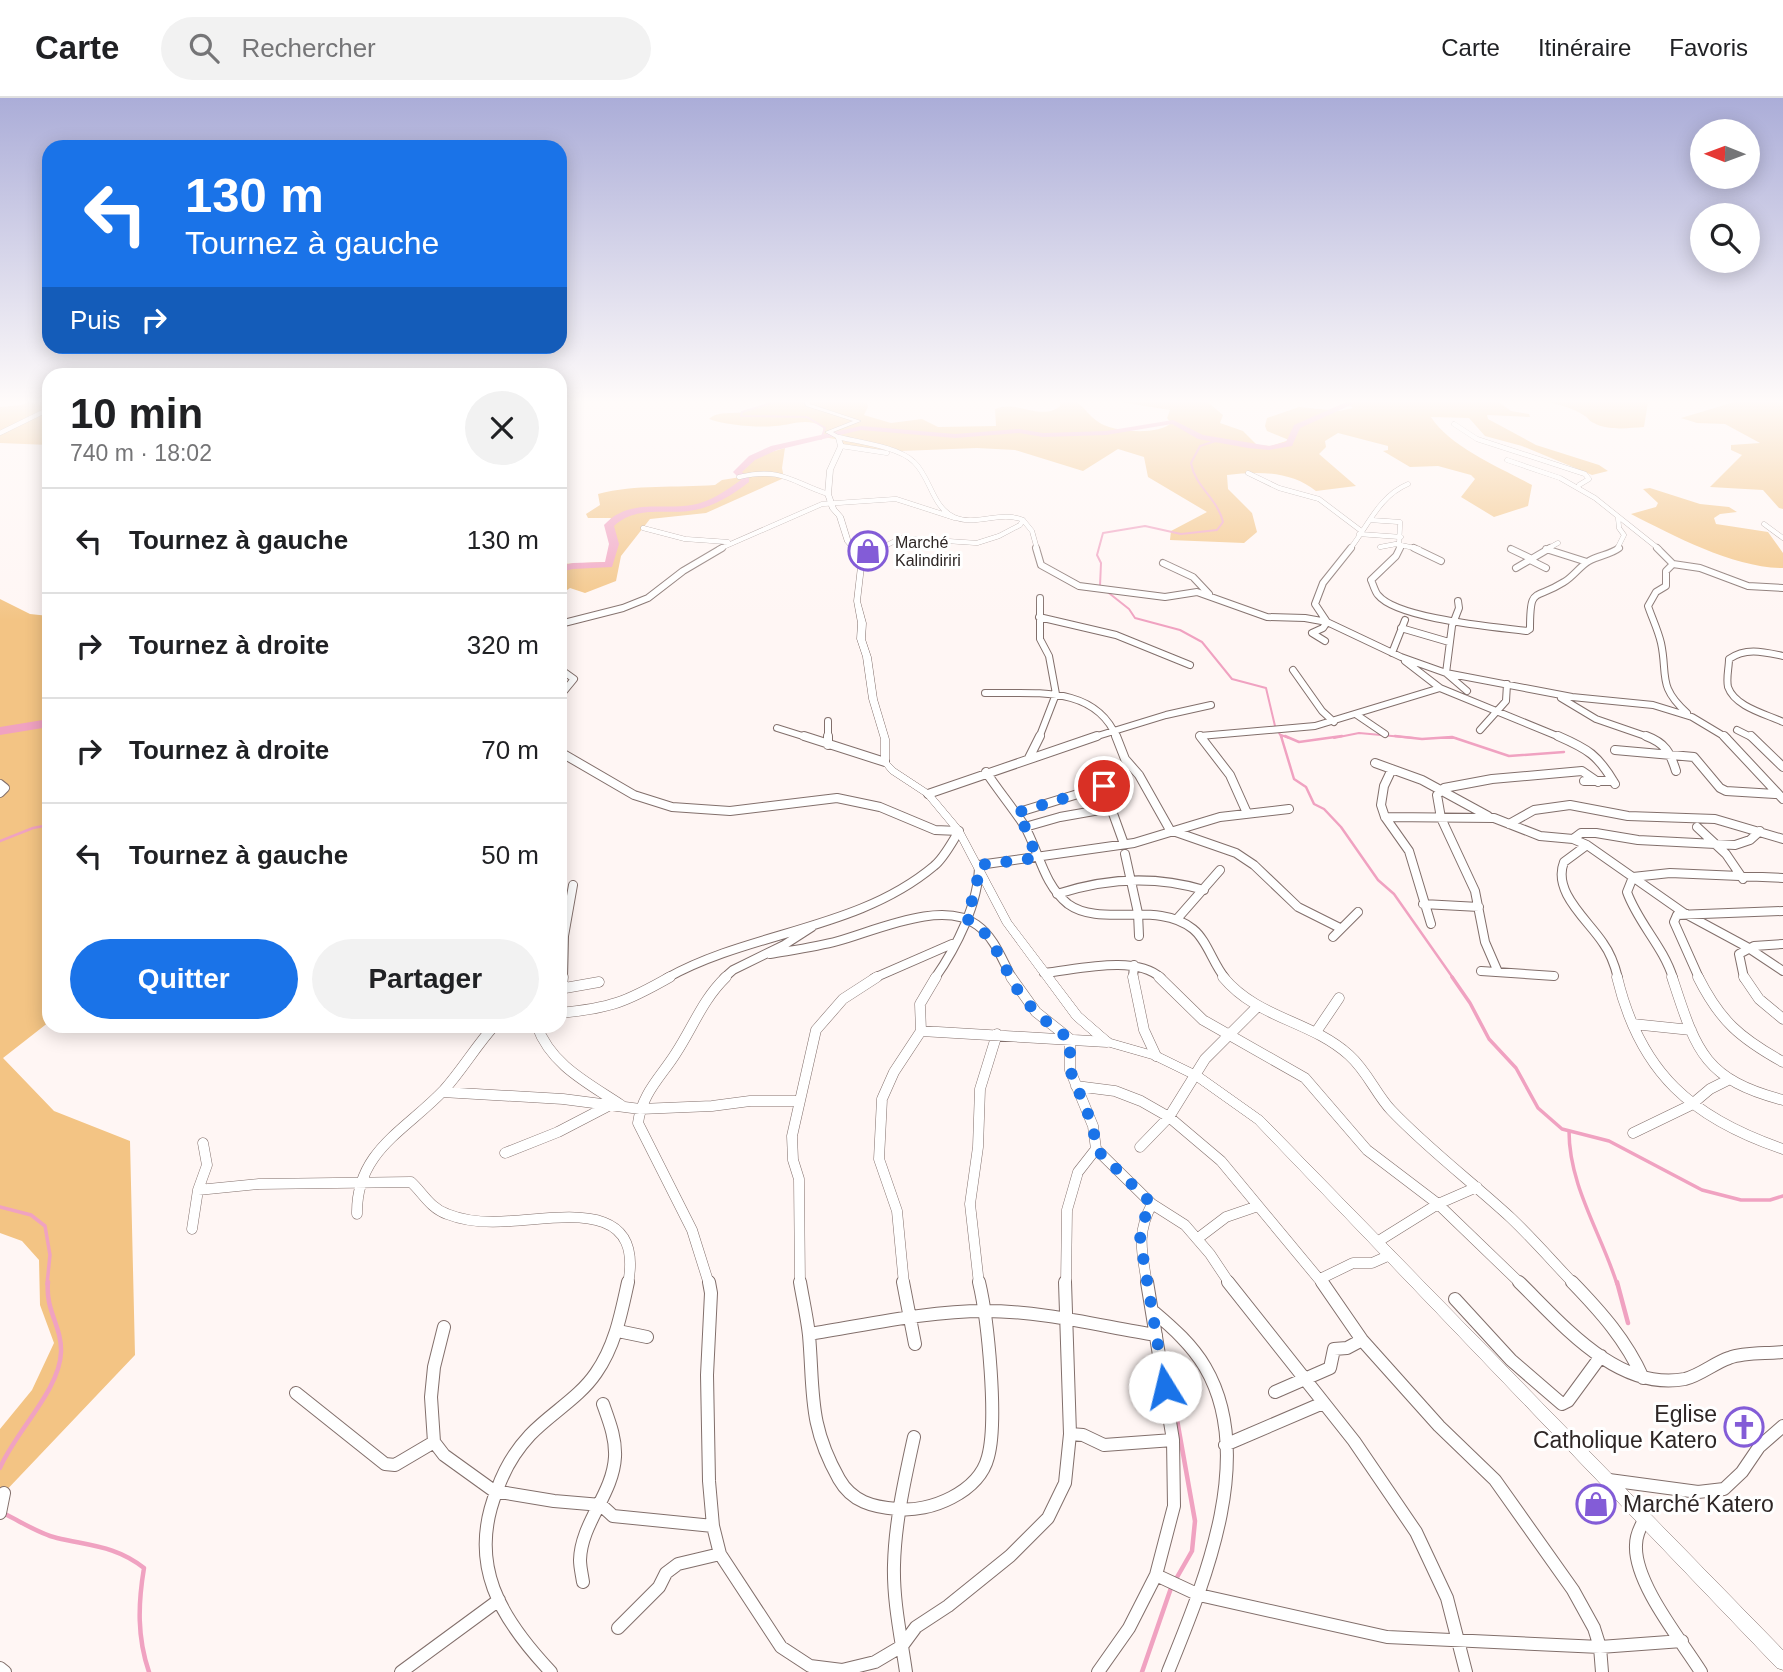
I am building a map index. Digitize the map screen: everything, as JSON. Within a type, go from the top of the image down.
[{"type":"street","points":[[738,477],[755,473]]},
{"type":"street","points":[[762,473],[788,476],[830,498]]},
{"type":"street","points":[[830,473],[830,498],[840,516],[848,542],[862,558],[857,601],[862,623],[861,639],[867,657],[868,678],[885,738],[884,762]]},
{"type":"street","points":[[923,473],[933,496],[956,518]]},
{"type":"street","points":[[1249,473],[1279,488],[1319,499],[1359,532],[1401,537]]},
{"type":"street","points":[[1546,473],[1579,488],[1659,549],[1673,564],[1700,568],[1748,586],[1783,589]]},
{"type":"street","points":[[1579,488],[1579,485],[1589,478],[1583,473]]},
{"type":"street","points":[[1328,622],[1315,604],[1323,583],[1344,558],[1359,532],[1385,498],[1408,484]]},
{"type":"street","points":[[567,621],[623,608],[648,598],[682,571],[731,542],[830,498],[896,499],[956,518],[971,520],[1010,516],[1023,520],[1032,531],[1041,565],[1068,582],[1097,589],[1165,597],[1187,591],[1209,594]]},
{"type":"street","points":[[1370,520],[1400,522],[1400,555],[1371,580],[1378,596],[1400,608],[1455,622],[1527,631],[1530,629],[1532,600],[1544,589],[1563,583],[1587,562],[1611,554],[1620,547],[1624,535],[1619,530],[1618,517]]},
{"type":"street","points":[[862,558],[901,538],[977,543],[999,536],[1023,520]]},
{"type":"street","points":[[1764,524],[1783,538]]},
{"type":"street","points":[[643,528],[660,536],[685,541],[731,542]]},
{"type":"street","points":[[1380,536],[1381,547],[1418,547],[1441,561]]},
{"type":"street","points":[[1516,568],[1558,543]]},
{"type":"street","points":[[1511,549],[1546,568]]},
{"type":"street","points":[[1546,549],[1587,562]]},
{"type":"street","points":[[1163,563],[1193,577],[1209,594],[1229,606],[1267,617],[1328,622],[1401,657],[1446,673],[1552,693],[1653,705],[1692,717]]},
{"type":"street","points":[[1673,564],[1666,571],[1666,586],[1651,597],[1649,611],[1655,620],[1655,630],[1661,643],[1666,686],[1672,698],[1692,717],[1728,739],[1775,794],[1783,799]]},
{"type":"street","points":[[1029,758],[1044,730],[1056,694],[1049,656],[1040,639],[1040,598]]},
{"type":"street","points":[[1458,601],[1459,608],[1449,642],[1446,673],[1467,691]]},
{"type":"street","points":[[1039,617],[1100,631],[1162,652],[1190,665]]},
{"type":"street","points":[[1392,653],[1405,620]]},
{"type":"street","points":[[1304,639],[1328,622]]},
{"type":"street","points":[[1401,628],[1449,642]]},
{"type":"street","points":[[1312,632],[1325,641]]},
{"type":"street","points":[[1783,656],[1749,650],[1737,653],[1730,659],[1727,679],[1728,689],[1741,702],[1783,722]]},
{"type":"street","points":[[1401,657],[1440,688],[1588,749],[1603,764],[1614,782],[1584,781]]},
{"type":"street","points":[[1293,670],[1322,711],[1334,722]]},
{"type":"street","points":[[567,674],[574,679],[567,688]]},
{"type":"street","points":[[1480,730],[1506,701],[1507,684]]},
{"type":"street","points":[[1247,813],[1230,775],[1200,736],[1282,730],[1334,722],[1416,692],[1440,688]]},
{"type":"street","points":[[985,693],[1056,694],[1086,701],[1099,711],[1114,731],[1125,759],[1139,775],[1158,806],[1163,822],[1170,830],[1236,853],[1254,865],[1298,907],[1340,928]]},
{"type":"street","points":[[1552,693],[1596,719],[1662,742],[1671,754],[1676,771]]},
{"type":"street","points":[[928,794],[986,772],[1114,731],[1211,705]]},
{"type":"street","points":[[1357,715],[1385,734]]},
{"type":"street","points":[[828,721],[828,745]]},
{"type":"street","points":[[777,728],[884,762],[928,794],[959,831],[1007,922],[1044,974],[1077,1016],[1107,1042]]},
{"type":"street","points":[[1737,730],[1751,736],[1783,767]]},
{"type":"street","points":[[1615,750],[1671,754],[1698,760],[1726,791],[1775,794]]},
{"type":"street","points":[[567,756],[634,795],[672,807],[730,811],[837,799],[880,807],[935,830],[959,831]]},
{"type":"street","points":[[1375,763],[1440,789],[1508,824],[1546,838],[1573,839],[1587,845],[1684,913],[1747,947],[1783,971]]},
{"type":"street","points":[[1392,769],[1381,797],[1385,817],[1409,851],[1431,924]]},
{"type":"street","points":[[1440,789],[1492,779],[1582,771],[1598,782]]},
{"type":"street","points":[[986,772],[1025,827],[1037,858],[1057,894],[1070,906],[1088,913],[1138,913],[1177,919],[1195,930],[1222,975],[1237,993],[1257,1007],[1316,1032],[1350,1056],[1370,1079],[1390,1109],[1514,1222],[1610,1322],[1631,1351],[1643,1378]]},
{"type":"street","points":[[0,784],[5,788],[0,793]]},
{"type":"street","points":[[1016,813],[1104,786]]},
{"type":"street","points":[[1440,789],[1436,801],[1441,818],[1469,877],[1479,907],[1485,942],[1498,972]]},
{"type":"street","points":[[1508,824],[1534,810],[1570,805],[1628,816],[1715,819],[1783,839]]},
{"type":"street","points":[[1025,827],[1060,817],[1111,808],[1132,880],[1139,936]]},
{"type":"street","points":[[979,865],[1125,849],[1170,830],[1220,817],[1289,809]]},
{"type":"street","points":[[1385,817],[1494,818]]},
{"type":"street","points":[[1697,827],[1726,854],[1744,879]]},
{"type":"street","points":[[567,1012],[602,1009],[629,1000],[694,963],[728,950],[812,927],[888,896],[928,872],[959,831]]},
{"type":"street","points":[[1573,839],[1581,833],[1596,832],[1638,840],[1716,845],[1744,843],[1760,831]]},
{"type":"street","points":[[1587,845],[1568,854],[1561,864],[1562,881],[1578,909],[1610,952],[1625,1008],[1643,1047],[1663,1077],[1713,1122],[1742,1136],[1783,1149]]},
{"type":"street","points":[[915,1345],[902,1276],[897,1211],[879,1159],[878,1129],[882,1099],[894,1072],[921,1031],[920,1004],[947,961],[976,891],[979,865]]},
{"type":"street","points":[[1177,919],[1220,870]]},
{"type":"street","points":[[1633,877],[1652,873],[1744,879],[1783,878]]},
{"type":"street","points":[[1633,877],[1627,892],[1630,903],[1665,957],[1691,1030],[1711,1066],[1728,1080],[1748,1090],[1783,1100]]},
{"type":"street","points":[[1057,894],[1093,883],[1132,880],[1183,883],[1204,890]]},
{"type":"street","points":[[567,909],[573,885]]},
{"type":"street","points":[[1423,904],[1479,907]]},
{"type":"street","points":[[1783,911],[1684,913],[1677,915],[1674,922],[1722,1017],[1745,1040],[1783,1062]]},
{"type":"street","points":[[1334,937],[1358,912]]},
{"type":"street","points":[[755,957],[811,948],[884,926],[929,916],[965,918],[988,935],[1021,995],[1055,1029],[1070,1039]]},
{"type":"street","points":[[812,927],[784,945],[733,970],[710,992],[676,1054],[650,1087],[640,1109],[638,1123],[692,1230],[711,1293],[707,1375],[709,1481],[713,1526],[720,1554],[781,1647],[810,1666],[842,1670],[875,1662],[902,1646],[916,1627],[948,1606],[1010,1556],[1048,1518],[1065,1483],[1070,1434],[1065,1268],[1067,1210],[1078,1172],[1096,1149]]},
{"type":"street","points":[[1783,944],[1765,943],[1747,947],[1740,954],[1739,967],[1744,981],[1771,1012],[1783,1019]]},
{"type":"street","points":[[952,944],[869,980],[825,1016],[816,1030],[792,1136],[793,1160],[799,1179],[800,1282],[809,1334],[811,1398],[819,1437],[840,1481],[853,1497],[872,1506],[902,1510],[928,1507],[946,1501],[975,1480],[988,1459],[992,1429],[986,1311],[978,1279],[970,1204],[978,1147],[979,1089],[997,1034]]},
{"type":"street","points":[[1044,974],[1121,964],[1135,965],[1155,973],[1203,1020],[1306,1078],[1367,1150],[1438,1204],[1568,1330],[1601,1356],[1643,1378],[1670,1381],[1689,1378],[1731,1357],[1783,1352]]},
{"type":"street","points":[[1135,965],[1132,974],[1140,1002],[1140,1022],[1156,1056]]},
{"type":"street","points":[[1481,971],[1554,976]]},
{"type":"street","points":[[567,988],[599,982]]},
{"type":"street","points":[[1316,1032],[1339,998]]},
{"type":"street","points":[[1140,1147],[1169,1117],[1197,1076],[1205,1059],[1257,1007]]},
{"type":"street","points":[[1633,1024],[1691,1030]]},
{"type":"street","points":[[921,1031],[1107,1042],[1156,1056],[1197,1076],[1259,1120],[1390,1255],[1505,1364],[1562,1404],[1568,1401],[1601,1356]]},
{"type":"street","points":[[357,1214],[357,1184],[372,1157],[442,1092],[488,1033]]},
{"type":"street","points":[[539,1033],[550,1052],[623,1107]]},
{"type":"street","points":[[1070,1039],[1069,1055],[1076,1086],[1093,1126],[1096,1149],[1152,1204],[1185,1225],[1385,1482],[1420,1535],[1437,1569],[1462,1641],[1466,1672]]},
{"type":"street","points":[[1633,1133],[1691,1105],[1710,1089],[1728,1080]]},
{"type":"street","points":[[1076,1086],[1115,1091],[1169,1117],[1221,1161],[1320,1279],[1362,1340],[1439,1426],[1495,1480],[1573,1590],[1594,1628],[1600,1647],[1602,1672]]},
{"type":"street","points":[[442,1092],[563,1099],[640,1109],[712,1106],[750,1101],[799,1101]]},
{"type":"street","points":[[505,1153],[558,1132],[610,1105]]},
{"type":"street","points":[[192,1229],[198,1190],[207,1165],[203,1143]]},
{"type":"street","points":[[198,1190],[259,1184],[411,1182],[429,1206],[454,1217],[498,1222],[545,1216],[589,1218],[612,1226],[627,1242],[631,1268],[618,1331],[588,1385],[548,1416],[522,1446],[494,1490],[483,1542],[486,1571],[499,1600],[534,1655],[551,1672]]},
{"type":"street","points":[[1377,1242],[1438,1204],[1477,1187]]},
{"type":"street","points":[[1098,1672],[1129,1628],[1156,1575],[1174,1506],[1173,1440],[1140,1239],[1144,1219],[1152,1204]]},
{"type":"street","points":[[1197,1239],[1226,1217],[1258,1206]]},
{"type":"street","points":[[1320,1279],[1353,1264],[1368,1264],[1390,1255]]},
{"type":"street","points":[[1455,1299],[1505,1364],[1609,1480],[1783,1662]]},
{"type":"street","points":[[809,1334],[912,1318],[986,1311],[1068,1320],[1156,1335]]},
{"type":"street","points":[[1154,1312],[1172,1327],[1207,1370],[1216,1391],[1225,1445],[1226,1485],[1221,1518],[1199,1595],[1168,1672]]},
{"type":"street","points":[[444,1326],[433,1367],[431,1397],[434,1442],[444,1455],[494,1490],[554,1502],[601,1505],[613,1516],[713,1526]]},
{"type":"street","points":[[618,1331],[647,1337]]},
{"type":"street","points":[[1275,1392],[1330,1368],[1334,1349],[1347,1348],[1362,1340]]},
{"type":"street","points":[[296,1393],[385,1464],[395,1465],[434,1442]]},
{"type":"street","points":[[1225,1445],[1323,1403]]},
{"type":"street","points":[[583,1582],[579,1568],[582,1549],[614,1470],[617,1447],[614,1429],[603,1404]]},
{"type":"street","points":[[1609,1480],[1698,1492],[1724,1489],[1742,1472],[1759,1447],[1783,1426]]},
{"type":"street","points":[[1070,1434],[1083,1435],[1104,1445],[1173,1440]]},
{"type":"street","points":[[906,1672],[895,1606],[894,1564],[904,1481],[914,1437]]},
{"type":"street","points":[[0,1513],[4,1493]]},
{"type":"street","points":[[1645,1518],[1637,1532],[1636,1550],[1641,1569],[1701,1672]]},
{"type":"street","points":[[618,1628],[659,1587],[666,1573],[678,1564],[720,1554]]},
{"type":"street","points":[[1156,1575],[1199,1595],[1387,1637],[1600,1647],[1682,1641]]},
{"type":"street","points":[[401,1672],[499,1600]]},
{"type":"street","points":[[1770,1648],[1781,1672]]},
{"type":"street","points":[[0,1668],[5,1672]]},
{"type":"shaded area","points":[[741,473],[783,473],[784,478],[706,513],[650,519],[621,556],[616,581],[585,593],[570,588],[567,590],[567,564],[606,562],[610,554],[607,527],[611,518],[588,518],[586,514],[600,505],[598,494],[641,488],[715,485],[722,480],[741,477]]},
{"type":"shaded area","points":[[1147,473],[1245,473],[1227,475],[1228,489],[1252,513],[1257,532],[1244,543],[1170,540],[1171,531],[1207,512],[1148,477]]},
{"type":"shaded area","points":[[1261,473],[1341,473],[1356,486],[1316,491],[1296,479]]},
{"type":"shaded area","points":[[1465,473],[1509,473],[1532,485],[1528,506],[1494,517],[1461,497],[1475,479]]},
{"type":"shaded area","points":[[1724,473],[1783,473],[1783,509],[1763,490],[1710,487]]},
{"type":"shaded area","points":[[1650,488],[1700,504],[1729,507],[1737,512],[1720,514],[1714,518],[1716,524],[1768,532],[1783,553],[1783,568],[1764,567],[1725,557],[1631,514],[1656,507],[1658,503],[1643,489]]},
{"type":"shaded area","points":[[0,599],[30,614],[42,615],[42,1027],[3,1058],[54,1111],[130,1141],[135,1355],[0,1497],[0,1429],[32,1390],[54,1343],[40,1305],[39,1260],[22,1241],[0,1233]]},
{"type":"waterway","points":[[567,567],[609,565],[614,544],[609,525],[618,517],[641,509],[678,509],[703,505],[746,480],[739,473]]},
{"type":"waterway","points":[[1194,473],[1220,514],[1223,522],[1217,530],[1181,534],[1145,526],[1103,533],[1097,555],[1101,563],[1100,586],[1129,609],[1135,618],[1180,630],[1202,642],[1232,679],[1266,688],[1275,726],[1281,737]]},
{"type":"waterway","points":[[0,731],[42,724]]},
{"type":"waterway","points":[[1334,738],[1359,733],[1408,738]]},
{"type":"waterway","points":[[1281,735],[1289,738]]},
{"type":"waterway","points":[[1285,736],[1299,742],[1342,736]]},
{"type":"waterway","points":[[1395,736],[1408,738]]},
{"type":"waterway","points":[[1281,737],[1294,779],[1306,787],[1314,804],[1324,809],[1341,827],[1378,880],[1394,894],[1453,978]]},
{"type":"waterway","points":[[1408,738],[1414,738]]},
{"type":"waterway","points":[[1408,738],[1437,738]]},
{"type":"waterway","points":[[1437,738],[1455,738]]},
{"type":"waterway","points":[[1437,738],[1455,738]]},
{"type":"waterway","points":[[1455,738],[1509,756],[1564,752]]},
{"type":"waterway","points":[[0,841],[42,826]]},
{"type":"waterway","points":[[1452,977],[1470,1003],[1489,1039],[1516,1068],[1538,1108],[1562,1129],[1609,1141],[1702,1190],[1741,1200],[1770,1200],[1783,1196]]},
{"type":"waterway","points":[[1569,1131],[1574,1171],[1617,1284]]},
{"type":"waterway","points":[[0,1207],[31,1215],[45,1226],[50,1255],[47,1284]]},
{"type":"waterway","points":[[0,1468],[45,1396],[59,1366],[61,1343],[49,1301],[48,1282]]},
{"type":"waterway","points":[[1617,1282],[1628,1323]]},
{"type":"waterway","points":[[1171,1386],[1195,1521],[1192,1551],[1176,1579]]},
{"type":"waterway","points":[[3,1513],[50,1536],[113,1551],[144,1568],[140,1620],[142,1646],[149,1672]]},
{"type":"waterway","points":[[1142,1672],[1171,1588]]},
{"type":"place","name":"Marché Kalindiriri","points":[[868,551]]},
{"type":"place","name":"Eglise Catholique Katero","points":[[1744,1427]]},
{"type":"place","name":"Marché Katero","points":[[1596,1504]]},
{"type":"route","points":[[1104,786],[1016,813],[1025,827],[1037,858],[979,865],[976,891],[965,918],[988,935],[1021,995],[1055,1029],[1070,1039],[1070,1070],[1093,1126],[1096,1149],[1123,1172],[1152,1204],[1144,1219],[1140,1239],[1165,1387]]}]
